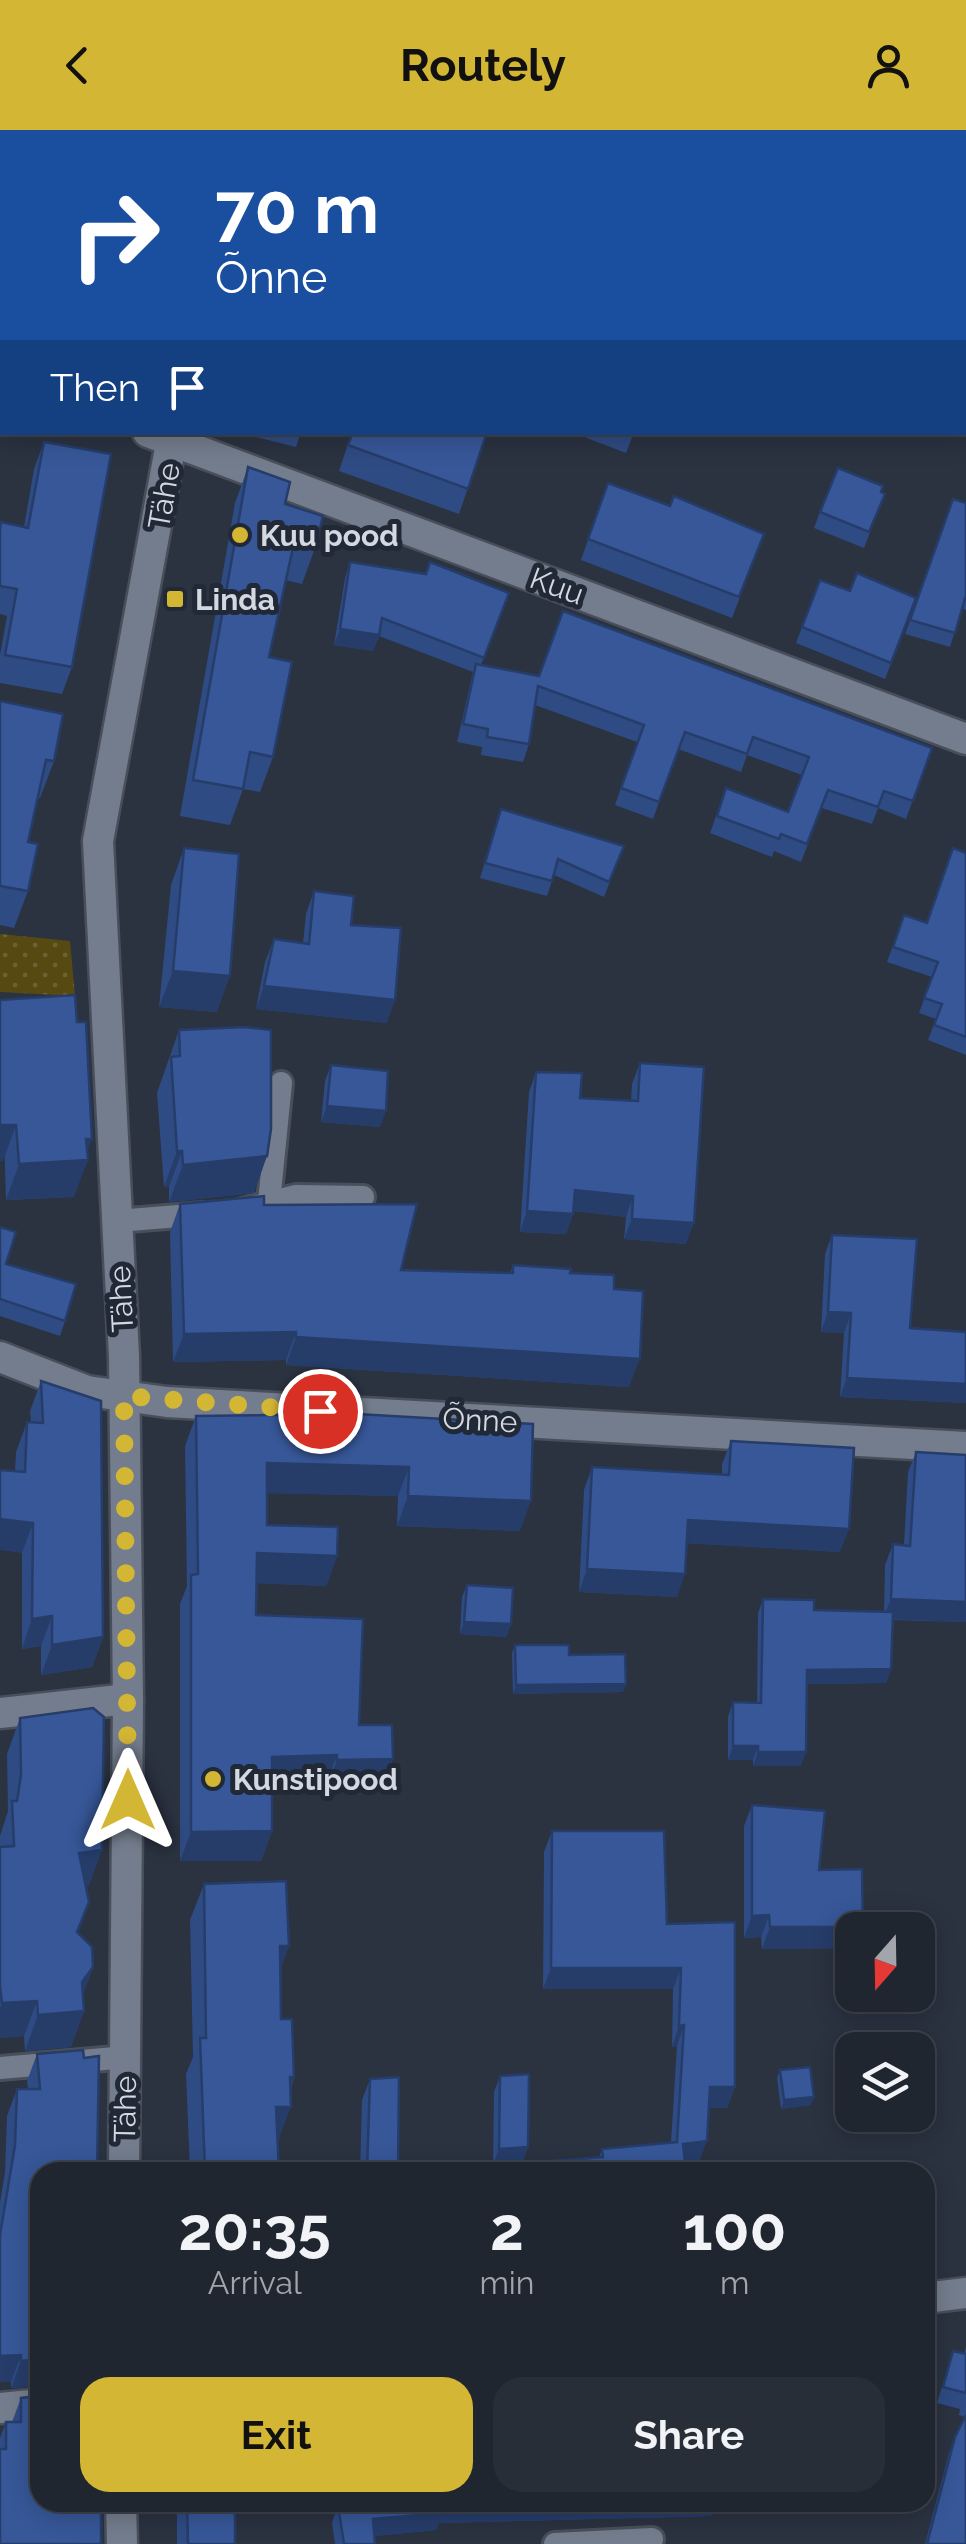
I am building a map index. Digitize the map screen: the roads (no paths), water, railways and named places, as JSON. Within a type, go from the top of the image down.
[{"type":"street","name":"Kuu","points":[[165,436],[966,739]]},
{"type":"street","name":"Tähe","points":[[124,2162],[128,1699],[124,1396],[98,841],[165,436]]},
{"type":"street","name":"Õnne","points":[[0,1357],[87,1391],[124,1396],[966,1447]]},
{"type":"street","points":[[0,1713],[128,1699]]},
{"type":"street","points":[[935,2297],[966,2293]]},
{"type":"street","points":[[0,2408],[30,2405]]},
{"type":"street","points":[[121,2512],[122,2544]]},
{"type":"lane","points":[[269,1202],[281,1082]]},
{"type":"lane","points":[[117,1221],[244,1211],[296,1196],[363,1197]]},
{"type":"lane","points":[[0,2068],[127,2057]]},
{"type":"lane","points":[[554,2544],[652,2539]]},
{"type":"place","name":"Kuu pood","points":[[240,535]]},
{"type":"place","name":"Linda","points":[[175,599]]},
{"type":"place","name":"Kunstipood","points":[[213,1779]]}]
